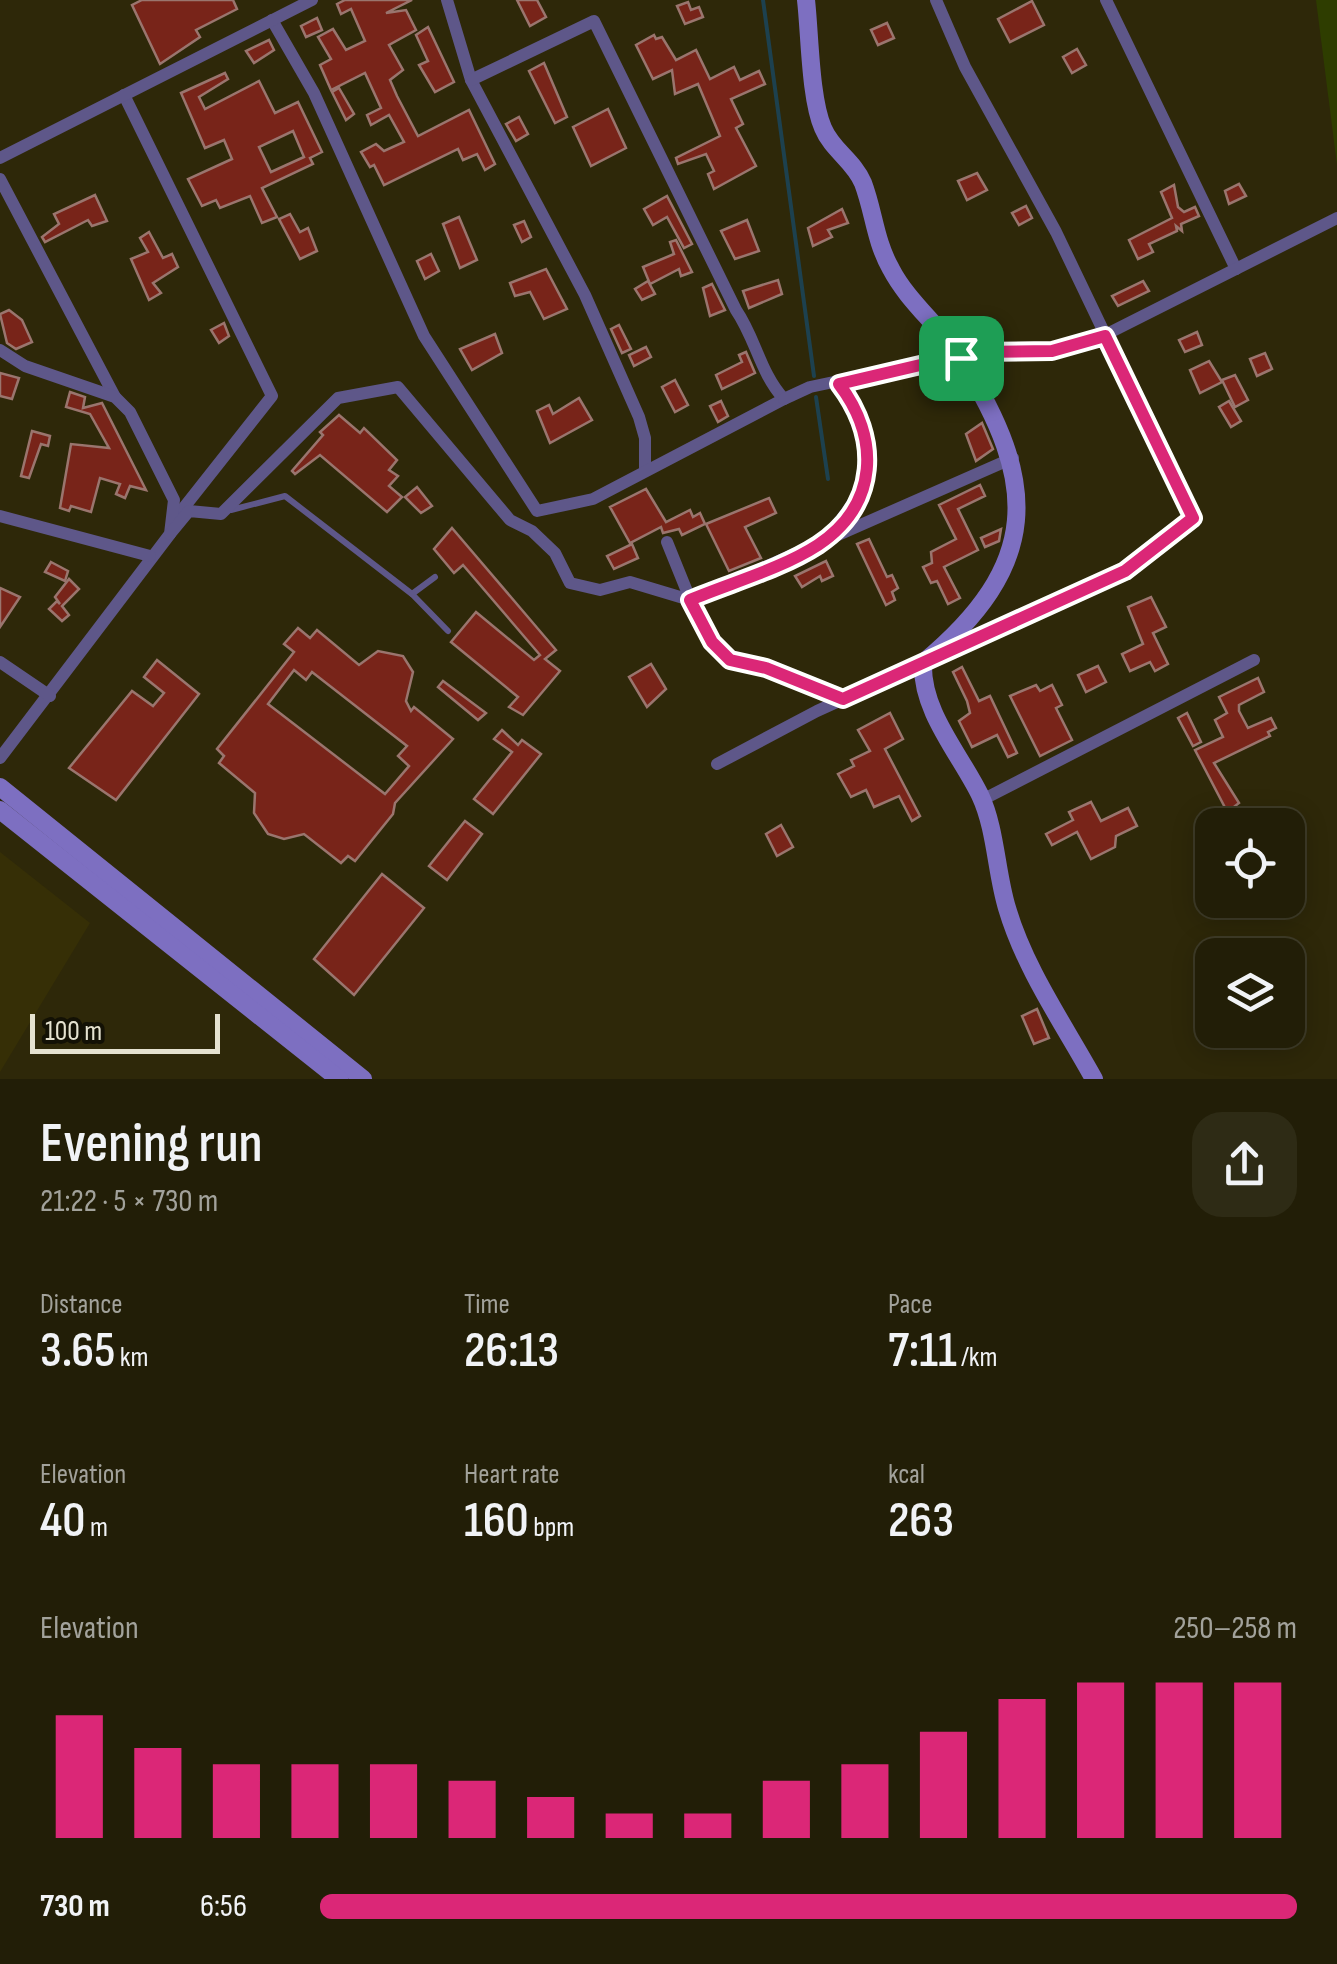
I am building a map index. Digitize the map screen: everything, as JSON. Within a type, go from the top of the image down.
[{"type":"street","points":[[0,158],[312,0]]},
{"type":"street","points":[[447,0],[471,80],[585,295],[638,417],[645,438],[645,471]]},
{"type":"street","points":[[806,0],[824,130],[861,178],[874,234],[892,273],[961,358],[1012,458],[1018,490],[1016,522],[994,590],[959,633],[922,663]]},
{"type":"street","points":[[717,764],[843,699],[1125,571],[1193,518],[1056,232],[965,67],[936,0]]},
{"type":"street","points":[[1105,1],[1236,269]]},
{"type":"street","points":[[272,20],[314,93],[424,336],[536,509],[544,511],[592,499],[810,387],[1003,350],[1052,351],[1105,336],[1337,218]]},
{"type":"street","points":[[471,80],[594,21],[736,310],[755,338],[765,375],[784,398]]},
{"type":"street","points":[[0,758],[272,396],[124,95]]},
{"type":"street","points":[[0,178],[115,396],[130,412],[163,470],[174,500],[172,528]]},
{"type":"street","points":[[0,350],[25,366],[115,396]]},
{"type":"street","points":[[818,544],[858,498],[869,457],[861,415],[839,384]]},
{"type":"street","points":[[172,528],[189,510],[221,514],[338,398],[398,387],[510,520],[532,531],[555,553],[570,583],[600,590],[630,582],[690,600],[1012,458]]},
{"type":"street","points":[[0,516],[150,556]]},
{"type":"street","points":[[668,542],[690,600],[712,642],[730,660],[766,668],[843,699]]},
{"type":"street","points":[[982,800],[1254,660]]},
{"type":"street","points":[[0,662],[50,696]]},
{"type":"street","points":[[922,663],[926,691],[982,800],[1012,923],[1032,971],[1094,1079]]},
{"type":"street","points":[[0,787],[363,1079]]},
{"type":"street","points":[[0,810],[340,1079]]},
{"type":"lane","points":[[221,514],[285,496],[412,594],[448,631]]},
{"type":"lane","points":[[412,594],[436,577]]},
{"type":"shaded area","points":[[0,852],[90,923],[0,1072]]},
{"type":"green space","points":[[1316,0],[1337,0],[1337,165]]},
{"type":"building","points":[[142,0],[233,0],[237,9],[196,30],[200,37],[160,64],[132,5]]},
{"type":"building","points":[[345,0],[412,0],[386,13],[406,10],[416,30],[389,45],[403,70],[390,80],[397,96],[418,136],[469,110],[495,164],[485,170],[477,154],[463,160],[458,149],[384,185],[374,165],[370,167],[361,152],[376,144],[384,151],[404,142],[389,115],[371,125],[367,115],[381,108],[365,73],[331,90],[320,65],[331,59],[318,37],[333,29],[346,50],[365,41],[351,9],[341,14],[337,4]]},
{"type":"building","points":[[517,0],[537,0],[546,17],[530,26]]},
{"type":"building","points":[[1032,1],[1044,25],[1010,42],[998,19]]},
{"type":"building","points":[[688,2],[691,10],[699,7],[703,17],[685,24],[677,6]]},
{"type":"building","points":[[317,18],[322,30],[306,37],[301,26]]},
{"type":"building","points":[[887,23],[894,38],[878,45],[871,30]]},
{"type":"building","points":[[428,27],[454,82],[435,92],[419,65],[428,61],[416,35]]},
{"type":"building","points":[[654,35],[656,39],[662,37],[676,60],[696,50],[710,79],[734,67],[740,80],[759,71],[765,84],[731,99],[743,124],[736,128],[756,166],[714,189],[708,174],[714,171],[706,154],[678,164],[676,158],[720,136],[698,84],[675,94],[672,70],[653,79],[636,45]]},
{"type":"building","points":[[269,40],[274,50],[254,63],[246,51]]},
{"type":"building","points":[[1077,49],[1086,65],[1072,73],[1063,57]]},
{"type":"building","points":[[544,63],[567,117],[555,123],[529,71]]},
{"type":"building","points":[[225,73],[228,79],[199,97],[205,109],[259,81],[275,113],[298,102],[322,152],[310,158],[313,164],[262,188],[277,217],[262,223],[250,196],[220,208],[216,200],[202,206],[188,179],[232,159],[224,140],[205,148],[181,93]],"holes":[[[293,131],[304,157],[271,172],[259,147]]]},
{"type":"building","points":[[339,88],[354,114],[346,120],[332,92]]},
{"type":"building","points":[[608,109],[626,148],[591,166],[573,127]]},
{"type":"building","points":[[519,117],[528,134],[516,141],[506,124]]},
{"type":"building","points":[[977,173],[987,190],[967,200],[958,181]]},
{"type":"building","points":[[1239,184],[1246,196],[1229,204],[1225,191]]},
{"type":"building","points":[[1174,185],[1178,207],[1184,212],[1195,207],[1199,216],[1181,224],[1182,231],[1176,226],[1177,231],[1149,244],[1153,252],[1138,259],[1129,240],[1172,218],[1161,192]]},
{"type":"building","points":[[95,195],[107,221],[92,226],[88,220],[45,242],[42,237],[59,224],[54,214]]},
{"type":"building","points":[[667,196],[692,244],[684,248],[667,217],[653,225],[644,209]]},
{"type":"building","points":[[1026,206],[1032,218],[1019,225],[1012,213]]},
{"type":"building","points":[[842,209],[848,223],[828,230],[832,237],[813,246],[808,228]]},
{"type":"building","points":[[290,214],[300,232],[308,228],[317,251],[300,259],[279,219]]},
{"type":"building","points":[[459,217],[477,260],[460,268],[443,224]]},
{"type":"building","points":[[747,220],[759,251],[735,259],[721,231]]},
{"type":"building","points":[[524,221],[531,237],[522,242],[514,225]]},
{"type":"building","points":[[149,232],[163,258],[172,254],[178,267],[153,283],[161,293],[149,300],[131,259],[148,252],[140,238]]},
{"type":"building","points":[[676,240],[692,272],[681,276],[679,269],[650,284],[643,267],[674,254],[670,242]]},
{"type":"building","points":[[431,254],[439,271],[425,279],[417,261]]},
{"type":"building","points":[[546,269],[567,309],[544,319],[530,292],[515,296],[510,283]]},
{"type":"building","points":[[778,280],[782,294],[749,308],[743,291]]},
{"type":"building","points":[[648,281],[655,294],[642,300],[635,289]]},
{"type":"building","points":[[1143,281],[1149,291],[1118,306],[1112,296]]},
{"type":"building","points":[[712,284],[725,310],[710,316],[703,288]]},
{"type":"building","points":[[9,310],[22,320],[32,342],[16,349],[7,343],[0,314]]},
{"type":"building","points":[[224,323],[229,336],[219,343],[211,330]]},
{"type":"building","points":[[619,325],[631,349],[622,353],[611,329]]},
{"type":"building","points":[[1197,332],[1202,345],[1185,352],[1179,340]]},
{"type":"building","points":[[495,334],[502,353],[472,370],[460,349]]},
{"type":"building","points":[[646,347],[651,357],[634,366],[629,355]]},
{"type":"building","points":[[746,352],[755,373],[722,389],[716,375],[742,362],[739,355]]},
{"type":"building","points":[[1265,353],[1272,369],[1257,376],[1250,359]]},
{"type":"building","points":[[1209,361],[1222,382],[1200,393],[1190,370]]},
{"type":"building","points":[[0,373],[19,378],[12,399],[0,396]]},
{"type":"building","points":[[1235,375],[1248,400],[1235,407],[1222,380]]},
{"type":"building","points":[[675,380],[688,405],[675,412],[662,387]]},
{"type":"building","points":[[70,392],[85,397],[83,408],[102,403],[146,490],[130,486],[125,498],[116,494],[120,484],[100,478],[91,512],[71,506],[69,511],[60,508],[71,444],[109,448],[90,414],[66,407]]},
{"type":"building","points":[[579,398],[592,420],[550,443],[537,411],[549,405],[553,414]]},
{"type":"building","points":[[721,401],[728,416],[718,422],[710,406]]},
{"type":"building","points":[[1229,401],[1241,421],[1231,427],[1219,407]]},
{"type":"building","points":[[339,415],[360,433],[364,428],[397,460],[389,470],[398,476],[389,486],[402,497],[387,512],[320,455],[295,474],[292,471],[323,435],[320,432]]},
{"type":"building","points":[[982,423],[993,449],[976,461],[966,434]]},
{"type":"building","points":[[32,431],[50,436],[48,446],[41,444],[29,478],[21,476]]},
{"type":"building","points":[[980,485],[985,496],[958,509],[978,550],[944,567],[960,598],[948,604],[937,581],[931,583],[923,567],[932,563],[931,552],[956,539],[939,505]]},
{"type":"building","points":[[417,487],[432,506],[421,513],[405,497]]},
{"type":"building","points":[[646,489],[666,522],[690,510],[693,517],[700,513],[705,524],[682,535],[679,529],[663,533],[661,527],[630,543],[610,507]]},
{"type":"building","points":[[769,498],[776,513],[745,527],[761,558],[729,571],[706,524]]},
{"type":"building","points":[[452,528],[556,650],[545,659],[560,671],[523,715],[509,707],[518,697],[451,642],[476,612],[534,660],[540,655],[463,565],[454,573],[434,549]]},
{"type":"building","points":[[1001,529],[999,541],[985,547],[981,538]]},
{"type":"building","points":[[869,539],[887,577],[892,575],[898,588],[892,592],[895,600],[886,605],[857,544]]},
{"type":"building","points":[[632,544],[638,558],[614,569],[607,556]]},
{"type":"building","points":[[826,561],[833,576],[822,581],[820,576],[802,587],[795,576]]},
{"type":"building","points":[[51,562],[68,571],[65,581],[45,572]]},
{"type":"building","points":[[69,579],[79,589],[62,606],[69,615],[62,621],[49,609],[57,601],[60,604],[55,597]]},
{"type":"building","points":[[0,588],[20,597],[0,627]]},
{"type":"building","points":[[1151,597],[1166,627],[1153,633],[1168,664],[1155,671],[1150,662],[1130,671],[1122,654],[1143,644],[1128,607]]},
{"type":"building","points":[[298,628],[310,638],[317,630],[359,665],[378,651],[403,656],[413,672],[406,701],[411,711],[414,707],[453,739],[395,803],[393,814],[355,861],[348,856],[341,863],[304,834],[284,839],[268,834],[254,813],[255,793],[219,763],[224,756],[217,749],[294,652],[284,644]],"holes":[[[294,670],[306,680],[312,672],[407,746],[398,756],[409,766],[385,794],[268,704]]]},
{"type":"building","points":[[157,660],[199,694],[116,800],[69,768],[132,691],[153,706],[164,693],[144,677]]},
{"type":"building","points":[[651,664],[666,689],[647,707],[629,677]]},
{"type":"building","points":[[1098,666],[1106,682],[1086,692],[1078,675]]},
{"type":"building","points":[[962,667],[979,701],[990,696],[1017,753],[1008,757],[997,735],[972,747],[959,721],[970,713],[953,672]]},
{"type":"building","points":[[1258,678],[1264,692],[1239,705],[1239,711],[1248,728],[1271,718],[1276,728],[1268,732],[1270,736],[1214,763],[1239,803],[1236,808],[1225,808],[1195,750],[1223,737],[1215,720],[1227,713],[1219,697]]},
{"type":"building","points":[[443,681],[486,713],[478,720],[438,687]]},
{"type":"building","points":[[1036,685],[1040,691],[1052,685],[1062,705],[1056,708],[1072,740],[1040,756],[1010,696]]},
{"type":"building","points":[[890,713],[903,739],[885,749],[920,816],[912,821],[899,796],[874,807],[866,790],[851,797],[838,774],[854,766],[851,760],[870,751],[858,730]]},
{"type":"building","points":[[1187,713],[1201,742],[1193,746],[1178,718]]},
{"type":"building","points":[[502,730],[518,745],[522,740],[541,754],[493,814],[474,799],[512,752],[494,739]]},
{"type":"building","points":[[1091,802],[1101,821],[1128,808],[1137,826],[1116,836],[1115,847],[1091,859],[1077,832],[1052,845],[1046,834],[1073,820],[1069,812]]},
{"type":"building","points":[[465,821],[482,834],[447,880],[429,866]]},
{"type":"building","points":[[781,825],[793,847],[777,856],[766,834]]},
{"type":"building","points":[[382,874],[424,908],[354,995],[314,959]]},
{"type":"building","points":[[1037,1009],[1049,1038],[1034,1044],[1022,1016]]},
{"type":"waterway","points":[[763,0],[814,376]]},
{"type":"waterway","points":[[816,397],[828,479]]},
{"type":"route","points":[[1105,336],[1193,518],[1125,571],[843,699],[766,668],[730,660],[701,626],[690,600],[818,544],[849,514],[858,498],[866,476],[868,440],[861,415],[839,384],[961,358],[976,352],[1052,351],[1105,336]]}]
